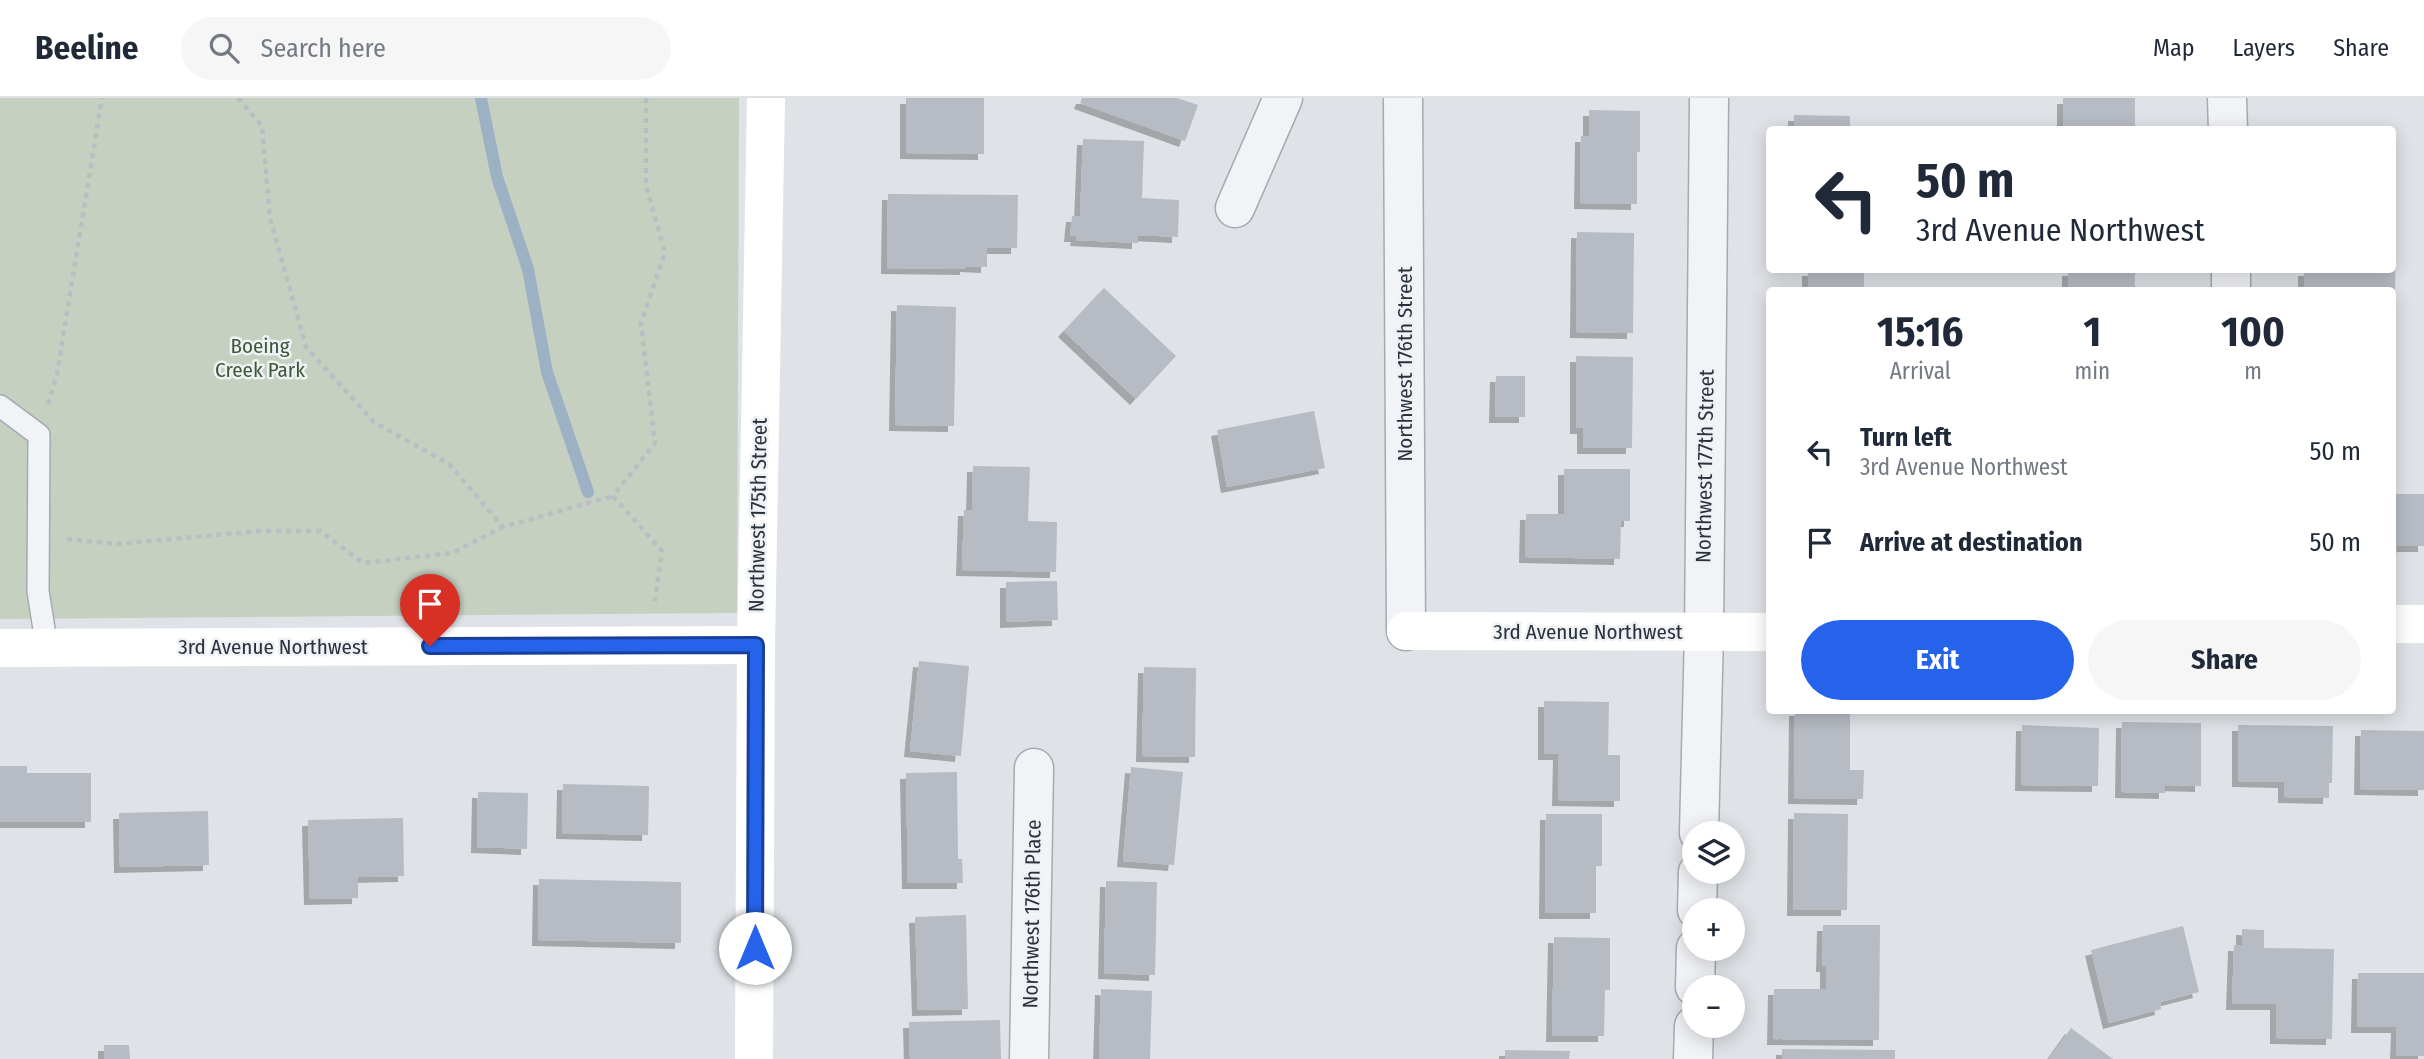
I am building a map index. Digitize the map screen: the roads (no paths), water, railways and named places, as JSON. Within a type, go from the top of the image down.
[{"type":"street","name":"Northwest 175th Street","points":[[754,1059],[756,645],[766,98]]},
{"type":"street","points":[[1234,208],[1283,98]]},
{"type":"street","name":"Northwest 176th Street","points":[[1404,98],[1406,631]]},
{"type":"street","name":"Northwest 177th Street","points":[[1699,821],[1704,633],[1709,98]]},
{"type":"street","points":[[2227,98],[2228,126]]},
{"type":"street","points":[[2396,624],[2424,624]]},
{"type":"street","name":"3rd Avenue Northwest","points":[[1406,631],[1766,632]]},
{"type":"street","name":"3rd Avenue Northwest","points":[[0,648],[756,645]]},
{"type":"street","name":"Northwest 176th Place","points":[[1029,1059],[1034,768]]},
{"type":"street","points":[[1693,1059],[1694,1038]]},
{"type":"lane","points":[[0,406],[39,435],[38,591],[47,648]]},
{"type":"waterway","points":[[481,98],[497,177],[528,269],[547,372],[588,492]]},
{"type":"park label","name":"Boeing Creek Park","points":[[260,358]]}]
